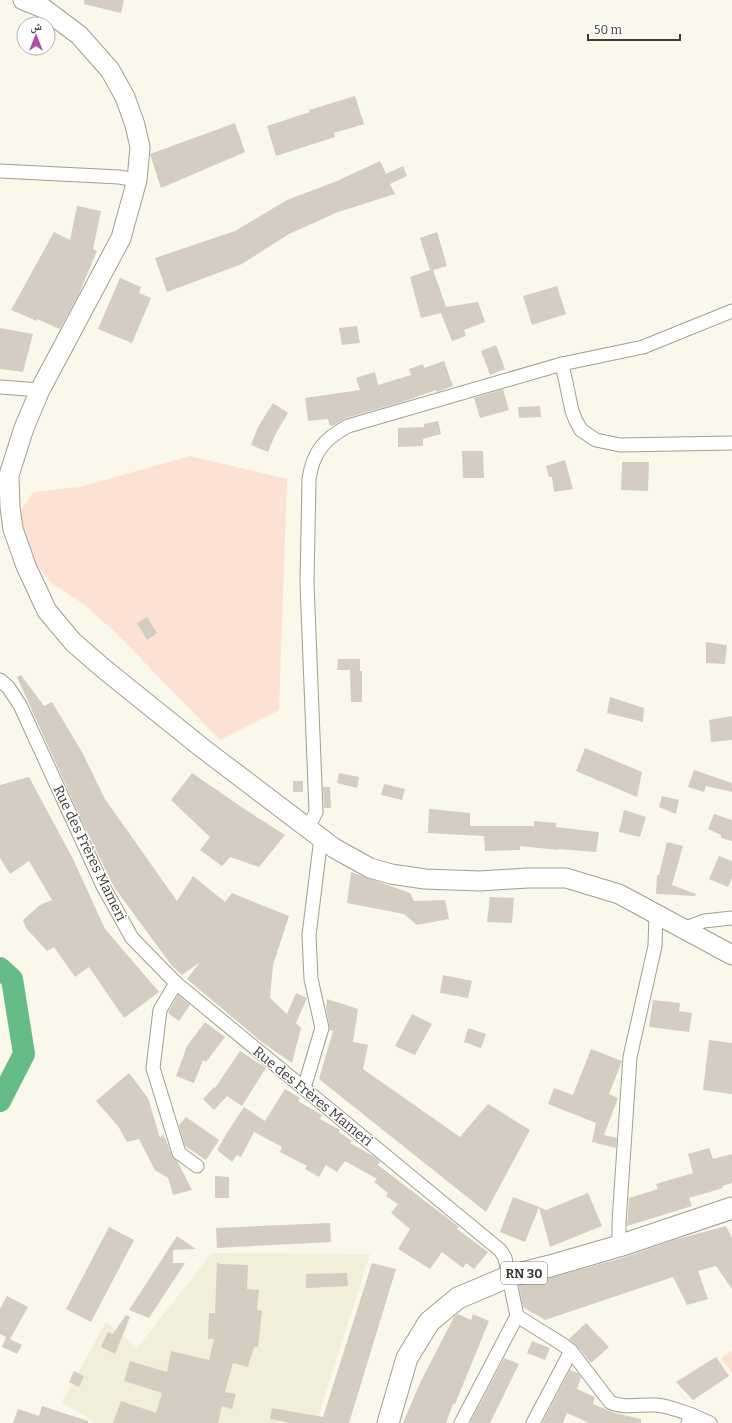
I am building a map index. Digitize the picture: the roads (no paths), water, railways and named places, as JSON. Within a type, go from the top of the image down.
[{"type":"main road","points":[[23,0],[43,8],[79,35],[110,70],[125,97],[135,124],[140,147],[137,180],[121,238],[40,390],[24,428],[9,475],[10,507],[13,529],[26,566],[47,612],[73,642],[104,669],[201,747],[334,848],[370,868],[391,874],[425,879],[480,881],[527,878],[566,878],[619,894],[732,955]]},
{"type":"main road","name":"RN 30","points":[[388,1423],[407,1358],[429,1322],[458,1298],[510,1276],[620,1246],[732,1208]]},
{"type":"street","points":[[0,171],[120,177],[137,180]]},
{"type":"street","points":[[304,1088],[322,1028],[311,979],[309,936],[316,812],[307,582],[308,479],[311,466],[317,453],[330,437],[348,426],[562,364],[643,347],[732,311]]},
{"type":"street","points":[[562,364],[572,411],[576,421],[582,430],[596,440],[620,446],[732,443]]},
{"type":"street","points":[[0,387],[40,390]]},
{"type":"street","name":"Rue des Frères Mameri","points":[[0,680],[8,687],[20,705],[103,886],[132,938],[176,983],[500,1250],[505,1258],[510,1276],[517,1316]]},
{"type":"street","points":[[620,1246],[619,1222],[630,1057],[654,946],[656,914]]},
{"type":"street","points":[[684,929],[704,921],[732,918]]},
{"type":"street","points":[[176,983],[160,1010],[153,1068],[179,1154],[197,1166]]},
{"type":"street","points":[[461,1423],[517,1316],[562,1344],[571,1352],[610,1402],[617,1405],[657,1405],[675,1409],[690,1419],[710,1423]]},
{"type":"street","points":[[533,1423],[571,1352]]},
{"type":"waterway","points":[[0,968],[12,979],[24,1054],[0,1101]]}]
